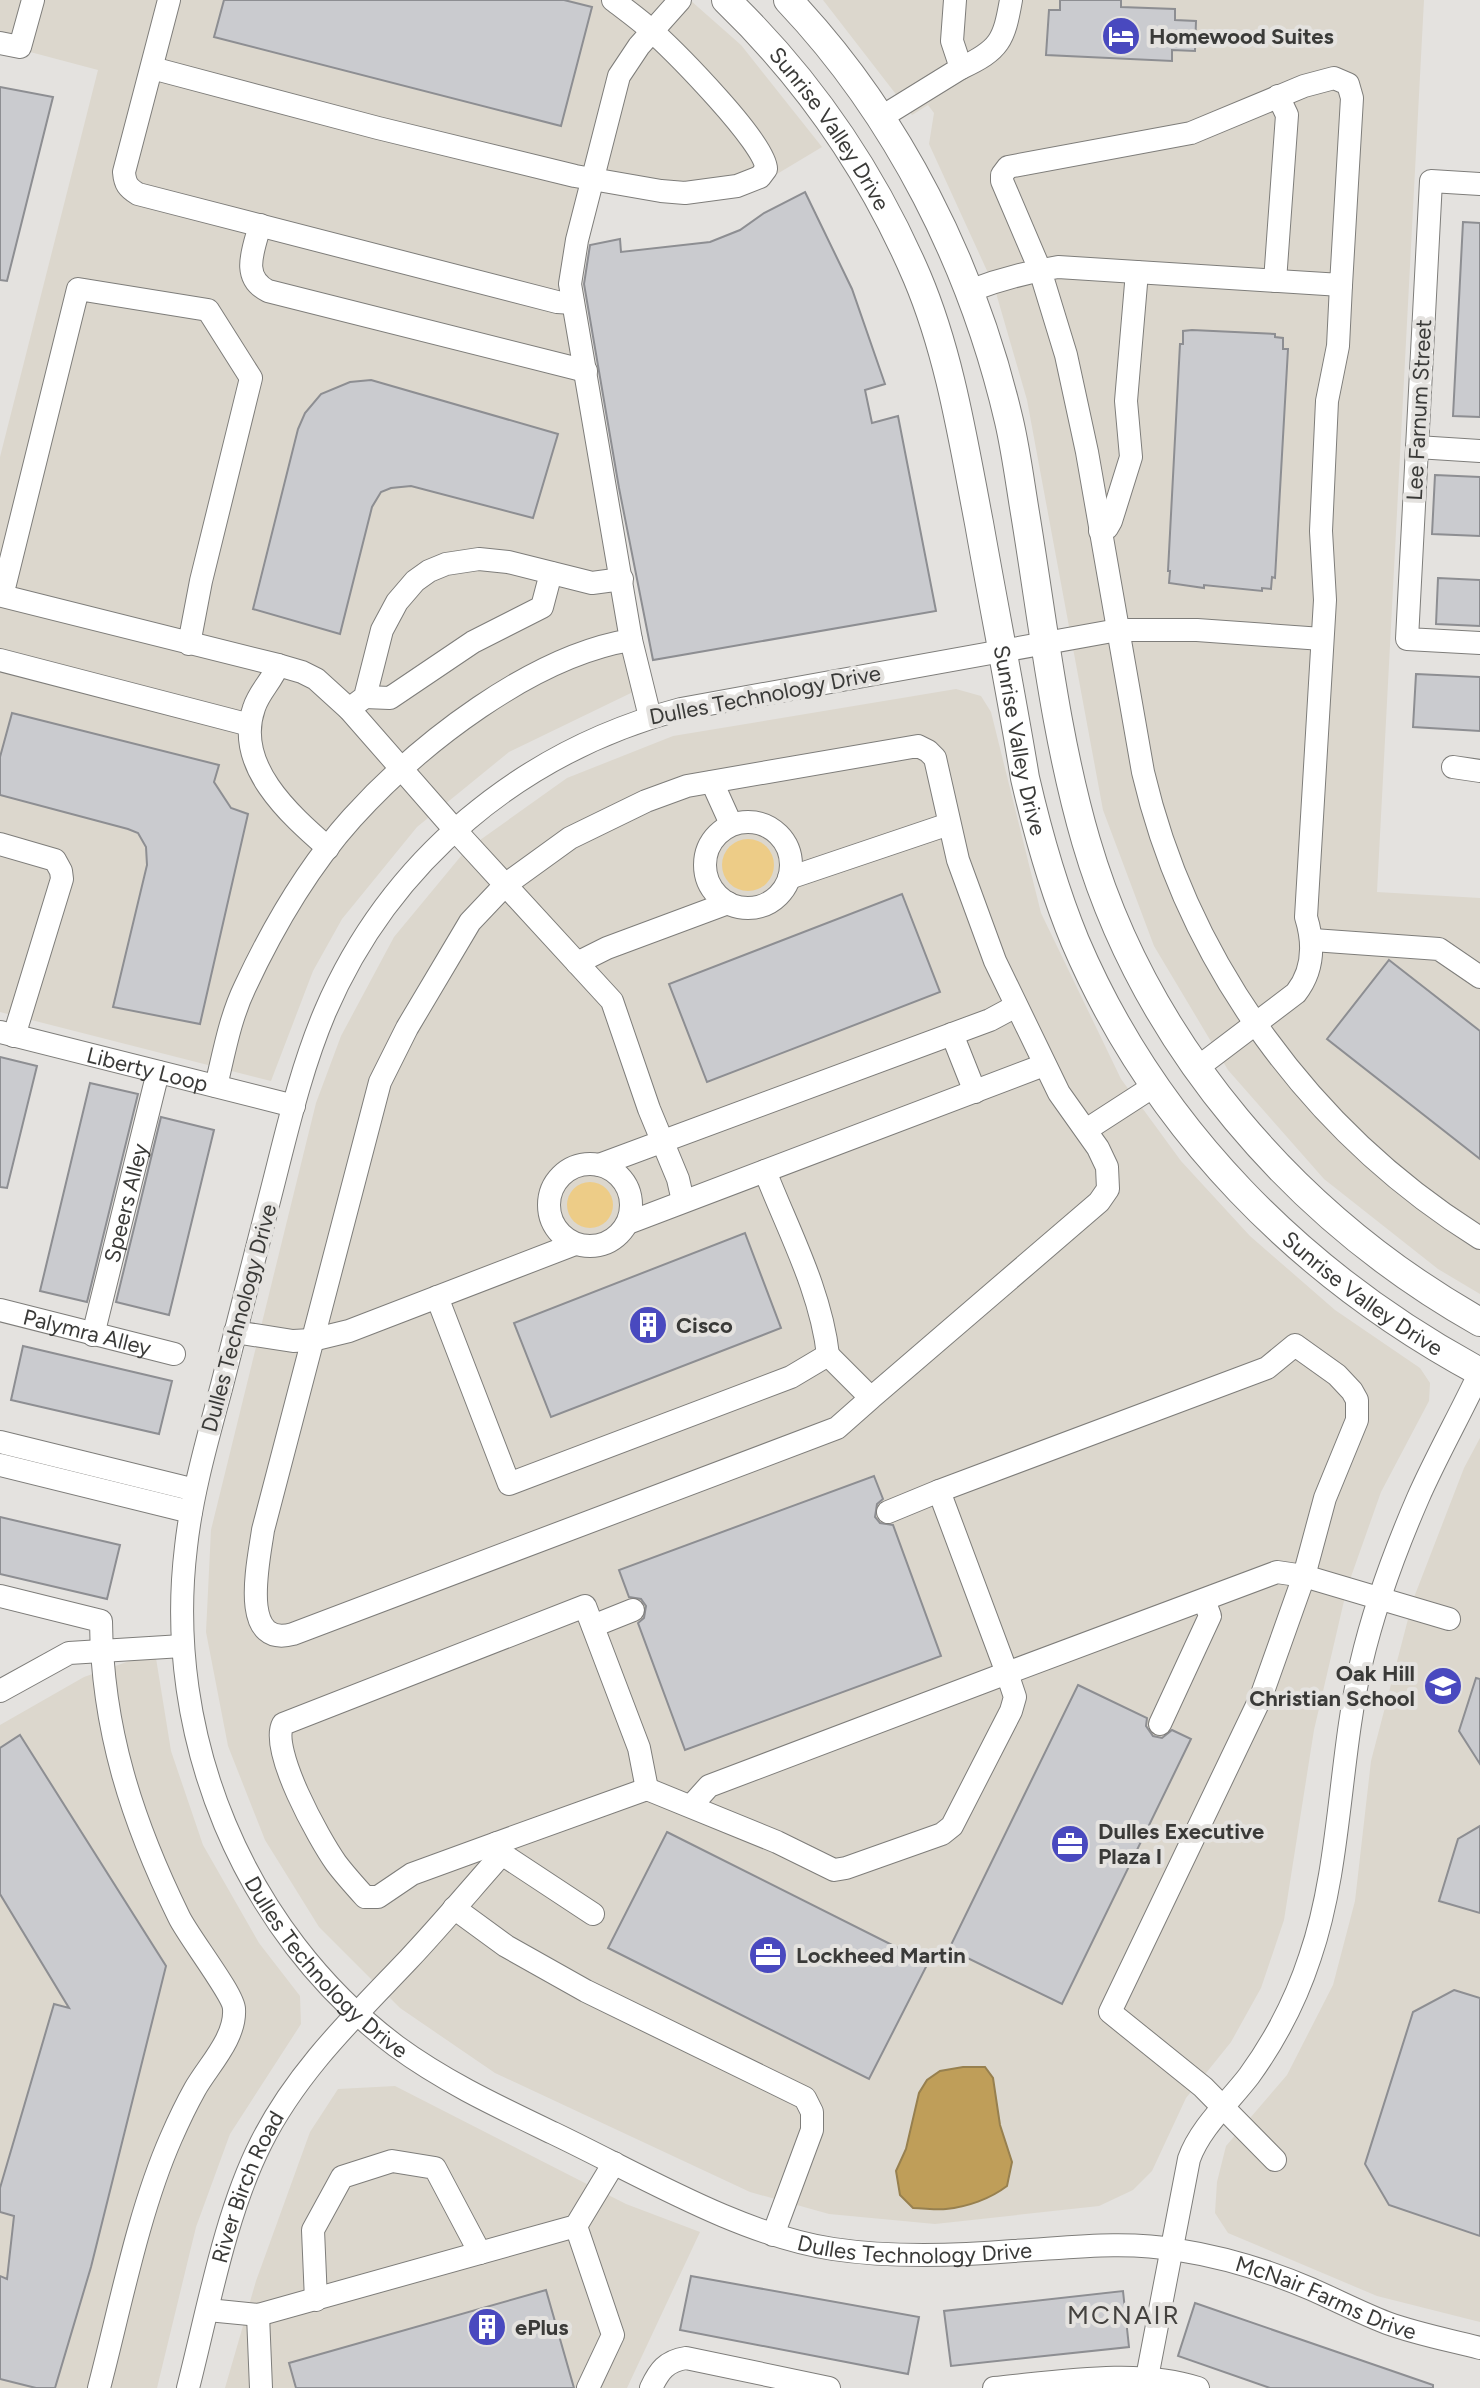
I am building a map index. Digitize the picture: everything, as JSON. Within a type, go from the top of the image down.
[{"type":"main road","name":"Sunrise Valley Drive","points":[[726,0],[788,64],[827,115],[879,197],[918,280],[940,341],[957,408],[1025,778],[1059,901],[1092,980],[1154,1086],[1237,1189],[1327,1272],[1430,1346],[1480,1372]]},
{"type":"main road","name":"Sunrise Valley Drive","points":[[788,0],[839,60],[880,118],[938,218],[986,335],[1010,424],[1067,765],[1088,846],[1133,961],[1197,1068],[1248,1134],[1308,1198],[1415,1282],[1480,1322]]},
{"type":"street","points":[[0,43],[20,47],[33,0]]},
{"type":"street","points":[[169,0],[124,172],[129,189],[138,194],[557,302],[573,303]]},
{"type":"street","points":[[152,68],[378,128],[593,179],[685,193],[737,186],[760,177],[766,169],[763,155],[734,117],[652,31],[613,0]]},
{"type":"street","points":[[650,717],[631,640],[570,284],[577,240],[619,76],[652,31],[680,0]]},
{"type":"street","points":[[955,0],[952,41],[961,68]]},
{"type":"street","points":[[880,118],[984,54],[1002,39],[1011,0]]},
{"type":"street","points":[[1197,1068],[1257,1024],[1302,986],[1307,976],[1313,940],[1306,917],[1325,600],[1321,531],[1327,401],[1338,346],[1351,90],[1344,80],[1334,78],[1278,96],[1191,133],[1008,167],[1002,175],[1004,187],[1040,270],[1066,355],[1149,798],[1180,891],[1210,952],[1257,1024],[1282,1061],[1334,1120],[1414,1193],[1480,1238]]},
{"type":"street","points":[[1275,281],[1287,115],[1278,96]]},
{"type":"street","name":"Lee Farnum Street","points":[[1480,184],[1431,181],[1407,639],[1480,643]]},
{"type":"street","points":[[260,225],[250,272],[256,284],[268,291],[586,371]]},
{"type":"street","points":[[969,291],[1058,267],[1341,285]]},
{"type":"street","points":[[1100,531],[1107,528],[1111,521],[1131,457],[1126,401],[1137,272]]},
{"type":"street","points":[[189,644],[201,581],[251,378],[208,310],[78,289],[1,600],[278,665],[302,672],[357,703],[402,770],[612,1001],[641,1087],[678,1179],[683,1201]]},
{"type":"street","points":[[1417,447],[1480,451]]},
{"type":"street","points":[[357,703],[388,616],[404,591],[429,571],[446,564],[479,559],[508,562],[592,583],[622,579]]},
{"type":"street","points":[[357,703],[390,698],[473,642],[542,607],[551,573]]},
{"type":"street","name":"Dulles Technology Drive","points":[[1171,2248],[1085,2245],[948,2255],[892,2254],[833,2249],[773,2235],[614,2163],[450,2082],[398,2047],[357,2013],[287,1935],[239,1856],[215,1800],[191,1714],[182,1646],[183,1580],[193,1501],[314,1038],[360,945],[403,885],[455,830],[538,768],[598,735],[650,717],[715,702],[1118,630],[1197,630],[1322,639]]},
{"type":"street","points":[[216,1086],[244,989],[300,888],[353,817],[443,735],[506,690],[578,656],[631,640]]},
{"type":"street","points":[[0,660],[250,725]]},
{"type":"street","points":[[278,665],[254,706],[249,738],[252,751],[266,782],[298,821],[328,848]]},
{"type":"street","points":[[918,746],[935,758],[949,824],[976,914],[1044,1065],[1059,1093],[1098,1148],[1108,1175],[1108,1189],[1099,1202],[837,1428],[293,1634],[276,1636],[264,1631],[258,1618],[258,1563],[263,1530],[380,1082],[407,1028],[470,922],[505,885],[570,838],[607,819],[687,786],[712,782],[918,746]]},
{"type":"street","points":[[1453,767],[1480,771]]},
{"type":"street","points":[[712,782],[731,824]]},
{"type":"street","points":[[759,823],[771,827],[783,839],[790,853],[789,878],[779,896],[766,905],[748,908],[728,903],[714,892],[706,877],[704,861],[715,836],[731,824],[759,823]]},
{"type":"street","points":[[789,878],[949,824]]},
{"type":"street","points":[[1,850],[55,860],[62,879],[7,1034]]},
{"type":"street","points":[[577,963],[607,948],[728,903]]},
{"type":"street","points":[[1313,940],[1439,949],[1480,977]]},
{"type":"street","points":[[1016,1006],[990,1020],[599,1165],[573,1167],[553,1185],[548,1199],[554,1227],[575,1244],[588,1247],[611,1241],[628,1223],[1044,1065]]},
{"type":"street","name":"Liberty Loop","points":[[7,1034],[294,1106]]},
{"type":"street","points":[[952,1034],[975,1092]]},
{"type":"street","name":"Speers Alley","points":[[93,1335],[158,1072]]},
{"type":"street","points":[[1086,1130],[1154,1086]]},
{"type":"street","points":[[599,1165],[620,1177],[627,1187],[631,1199],[628,1223]]},
{"type":"street","points":[[765,1171],[816,1300],[828,1355],[871,1398]]},
{"type":"street","points":[[235,1332],[293,1341],[349,1331],[575,1244]]},
{"type":"street","points":[[437,1297],[509,1484],[791,1377],[828,1355]]},
{"type":"street","name":"Palymra Alley","points":[[0,1310],[174,1354]]},
{"type":"street","points":[[888,1512],[1267,1368],[1295,1345],[1337,1375],[1352,1391],[1358,1410],[1357,1420],[1325,1498],[1304,1576],[1261,1697],[1110,2012],[1224,2106],[1275,2160]]},
{"type":"street","points":[[1147,2383],[1189,2159],[1199,2139],[1273,2039],[1310,1957],[1326,1894],[1354,1697],[1381,1598],[1418,1498],[1480,1372]]},
{"type":"street","points":[[0,1442],[193,1501]]},
{"type":"street","points":[[0,1465],[193,1501]]},
{"type":"street","points":[[647,1789],[639,1748],[585,1606],[290,1719],[280,1729],[281,1750],[300,1799],[337,1864],[365,1897],[378,1897],[412,1874],[499,1848],[647,1789],[777,1842],[834,1870],[942,1834],[952,1826],[1011,1711],[1015,1697],[939,1491]]},
{"type":"street","points":[[691,1806],[709,1786],[1277,1572],[1304,1576],[1449,1619]]},
{"type":"street","points":[[0,1596],[101,1621],[111,1725],[134,1817],[182,1923],[231,1996],[235,2011],[231,2029],[193,2092],[170,2141],[151,2194],[99,2388]]},
{"type":"street","points":[[1160,1724],[1210,1616],[1204,1600]]},
{"type":"street","points":[[593,1626],[633,1610]]},
{"type":"street","points":[[0,1691],[69,1653],[182,1646]]},
{"type":"street","points":[[499,1848],[593,1914]]},
{"type":"street","name":"River Birch Road","points":[[188,2388],[234,2211],[261,2142],[309,2066],[454,1908],[499,1848]]},
{"type":"street","points":[[454,1908],[506,1946],[586,1991],[805,2098],[812,2112],[812,2130],[773,2235]]},
{"type":"street","points":[[316,2300],[313,2230],[342,2177],[392,2161],[435,2168],[480,2253]]},
{"type":"street","points":[[208,2310],[258,2315],[576,2226],[614,2163]]},
{"type":"street","points":[[576,2226],[613,2335],[588,2388]]},
{"type":"street","name":"McNair Farms Drive","points":[[1171,2248],[1267,2273],[1395,2326],[1480,2348]]},
{"type":"street","points":[[258,2315],[261,2388]]},
{"type":"street","points":[[651,2388],[662,2369],[676,2359],[686,2358],[822,2387]]},
{"type":"street","points":[[994,2388],[1147,2383],[1165,2379],[1198,2388]]},
{"type":"shaded area","points":[[0,0],[690,0],[741,45],[822,147],[762,183],[698,199],[585,181],[563,283],[633,692],[509,752],[417,827],[342,919],[313,971],[271,1081],[0,1012],[0,457],[98,70],[0,44]]},
{"type":"shaded area","points":[[823,0],[1424,0],[1377,892],[1480,898],[1480,1294],[1438,1269],[1324,1179],[1228,1070],[1154,946],[1103,810],[1027,400],[994,286],[929,144],[934,113],[928,105],[912,115]]},
{"type":"shaded area","points":[[956,689],[981,696],[991,712],[1041,913],[1121,1079],[1181,1161],[1250,1236],[1335,1310],[1420,1368],[1430,1383],[1429,1401],[1381,1492],[1347,1588],[1314,1730],[1284,1920],[1261,1988],[1231,2042],[1186,2098],[1152,2171],[1133,2190],[1099,2206],[935,2224],[829,2214],[750,2192],[495,2073],[400,2008],[319,1927],[265,1840],[228,1746],[206,1632],[211,1530],[316,1103],[341,1036],[394,937],[466,850],[567,778],[673,736]]},
{"type":"shaded area","points":[[748,839],[767,846],[774,865],[767,884],[748,891],[729,884],[722,865],[729,846]]},
{"type":"shaded area","points":[[590,1182],[606,1189],[613,1205],[606,1221],[590,1228],[574,1221],[567,1205],[574,1189]]},
{"type":"shaded area","points":[[1480,1438],[1480,2322],[1377,2296],[1228,2233],[1215,2213],[1217,2182],[1226,2146],[1287,2075],[1333,1985],[1355,1901],[1371,1761],[1413,1600],[1464,1468]]},
{"type":"shaded area","points":[[155,1652],[171,1751],[203,1845],[259,1943],[300,1996],[301,2024],[230,2134],[196,2227],[157,2388],[0,2388],[0,1725],[84,1677]]},
{"type":"shaded area","points":[[985,2067],[993,2078],[1000,2125],[1012,2162],[1007,2186],[986,2198],[962,2206],[913,2208],[900,2195],[896,2171],[906,2149],[919,2093],[927,2080],[940,2071]]},
{"type":"shaded area","points":[[395,2086],[626,2204],[700,2232],[627,2388],[225,2388],[256,2281],[310,2132],[338,2089]]},
{"type":"building","points":[[224,0],[564,0],[592,7],[561,126],[214,37]]},
{"type":"building","name":"Homewood Suites","points":[[1060,0],[1121,0],[1121,7],[1175,9],[1175,20],[1196,21],[1195,51],[1172,50],[1172,61],[1046,55],[1049,10],[1060,10]]},
{"type":"building","points":[[0,87],[53,97],[7,281],[0,280]]},
{"type":"building","points":[[805,192],[852,289],[885,384],[865,390],[872,423],[898,416],[936,611],[653,660],[584,284],[590,245],[620,239],[621,252],[710,242],[740,230],[764,213]]},
{"type":"building","points":[[1463,222],[1480,223],[1480,417],[1453,416]]},
{"type":"building","points":[[1183,331],[1275,334],[1275,337],[1283,338],[1283,349],[1288,349],[1275,578],[1272,577],[1271,589],[1262,588],[1262,591],[1204,585],[1204,588],[1169,583],[1180,344],[1183,344]]},
{"type":"building","points":[[371,380],[558,434],[533,518],[411,486],[391,488],[381,492],[372,507],[340,634],[253,609],[298,429],[305,413],[321,394],[350,382]]},
{"type":"building","points":[[1435,475],[1480,477],[1480,536],[1432,534]]},
{"type":"building","points":[[1438,578],[1480,580],[1480,626],[1436,624]]},
{"type":"building","points":[[1416,674],[1480,677],[1480,731],[1413,727]]},
{"type":"building","points":[[12,713],[219,765],[214,782],[231,808],[248,814],[200,1024],[113,1007],[147,865],[146,847],[138,833],[128,829],[0,795],[0,757]]},
{"type":"building","points":[[902,894],[940,992],[707,1082],[669,984]]},
{"type":"building","points":[[1389,960],[1480,1031],[1480,1159],[1327,1039]]},
{"type":"building","points":[[0,1057],[37,1066],[7,1188],[0,1187]]},
{"type":"building","points":[[90,1083],[138,1094],[87,1302],[40,1291]]},
{"type":"building","points":[[161,1117],[214,1130],[169,1315],[116,1302]]},
{"type":"building","name":"Cisco","points":[[745,1233],[781,1328],[551,1417],[514,1323]]},
{"type":"building","points":[[23,1346],[172,1381],[159,1434],[11,1400]]},
{"type":"building","points":[[874,1476],[883,1499],[877,1504],[875,1517],[880,1523],[893,1525],[941,1656],[685,1750],[638,1623],[644,1618],[646,1606],[641,1599],[629,1597],[619,1570]]},
{"type":"building","points":[[0,1517],[120,1545],[107,1599],[0,1574]]},
{"type":"building","name":"Oak Hill Christian School","points":[[1476,1678],[1480,1679],[1480,1764],[1459,1731]]},
{"type":"building","name":"Dulles Executive Plaza I","points":[[1078,1685],[1147,1718],[1146,1726],[1153,1736],[1162,1738],[1172,1730],[1191,1739],[1062,2004],[949,1949]]},
{"type":"building","points":[[20,1735],[166,1966],[91,2267],[55,2388],[36,2388],[0,2379],[0,2276],[7,2279],[14,2216],[0,2212],[0,2188],[54,2004],[69,2008],[0,1894],[0,1748]]},
{"type":"building","points":[[1480,1826],[1480,1913],[1439,1901],[1458,1839]]},
{"type":"building","name":"Lockheed Martin","points":[[667,1832],[928,1963],[869,2079],[608,1948]]},
{"type":"building","points":[[1454,1990],[1480,1998],[1480,2236],[1389,2205],[1365,2164],[1413,2012]]},
{"type":"building","points":[[691,2276],[919,2317],[908,2374],[680,2330]]},
{"type":"building","name":"ePlus","points":[[546,2290],[574,2388],[296,2388],[289,2363]]},
{"type":"building","points":[[1123,2291],[1129,2347],[951,2366],[944,2311]]},
{"type":"building","points":[[1195,2303],[1433,2385],[1433,2388],[1270,2388],[1178,2356]]},
{"type":"place","name":"Homewood Suites","points":[[1121,36]]},
{"type":"place","name":"Cisco","points":[[648,1325]]},
{"type":"place","name":"Oak Hill Christian School","points":[[1443,1686]]},
{"type":"place","name":"Dulles Executive Plaza I","points":[[1070,1844]]},
{"type":"place","name":"Lockheed Martin","points":[[768,1955]]},
{"type":"place","name":"ePlus","points":[[487,2327]]},
{"type":"district","name":"MCNAIR","points":[[1124,2315]]}]
